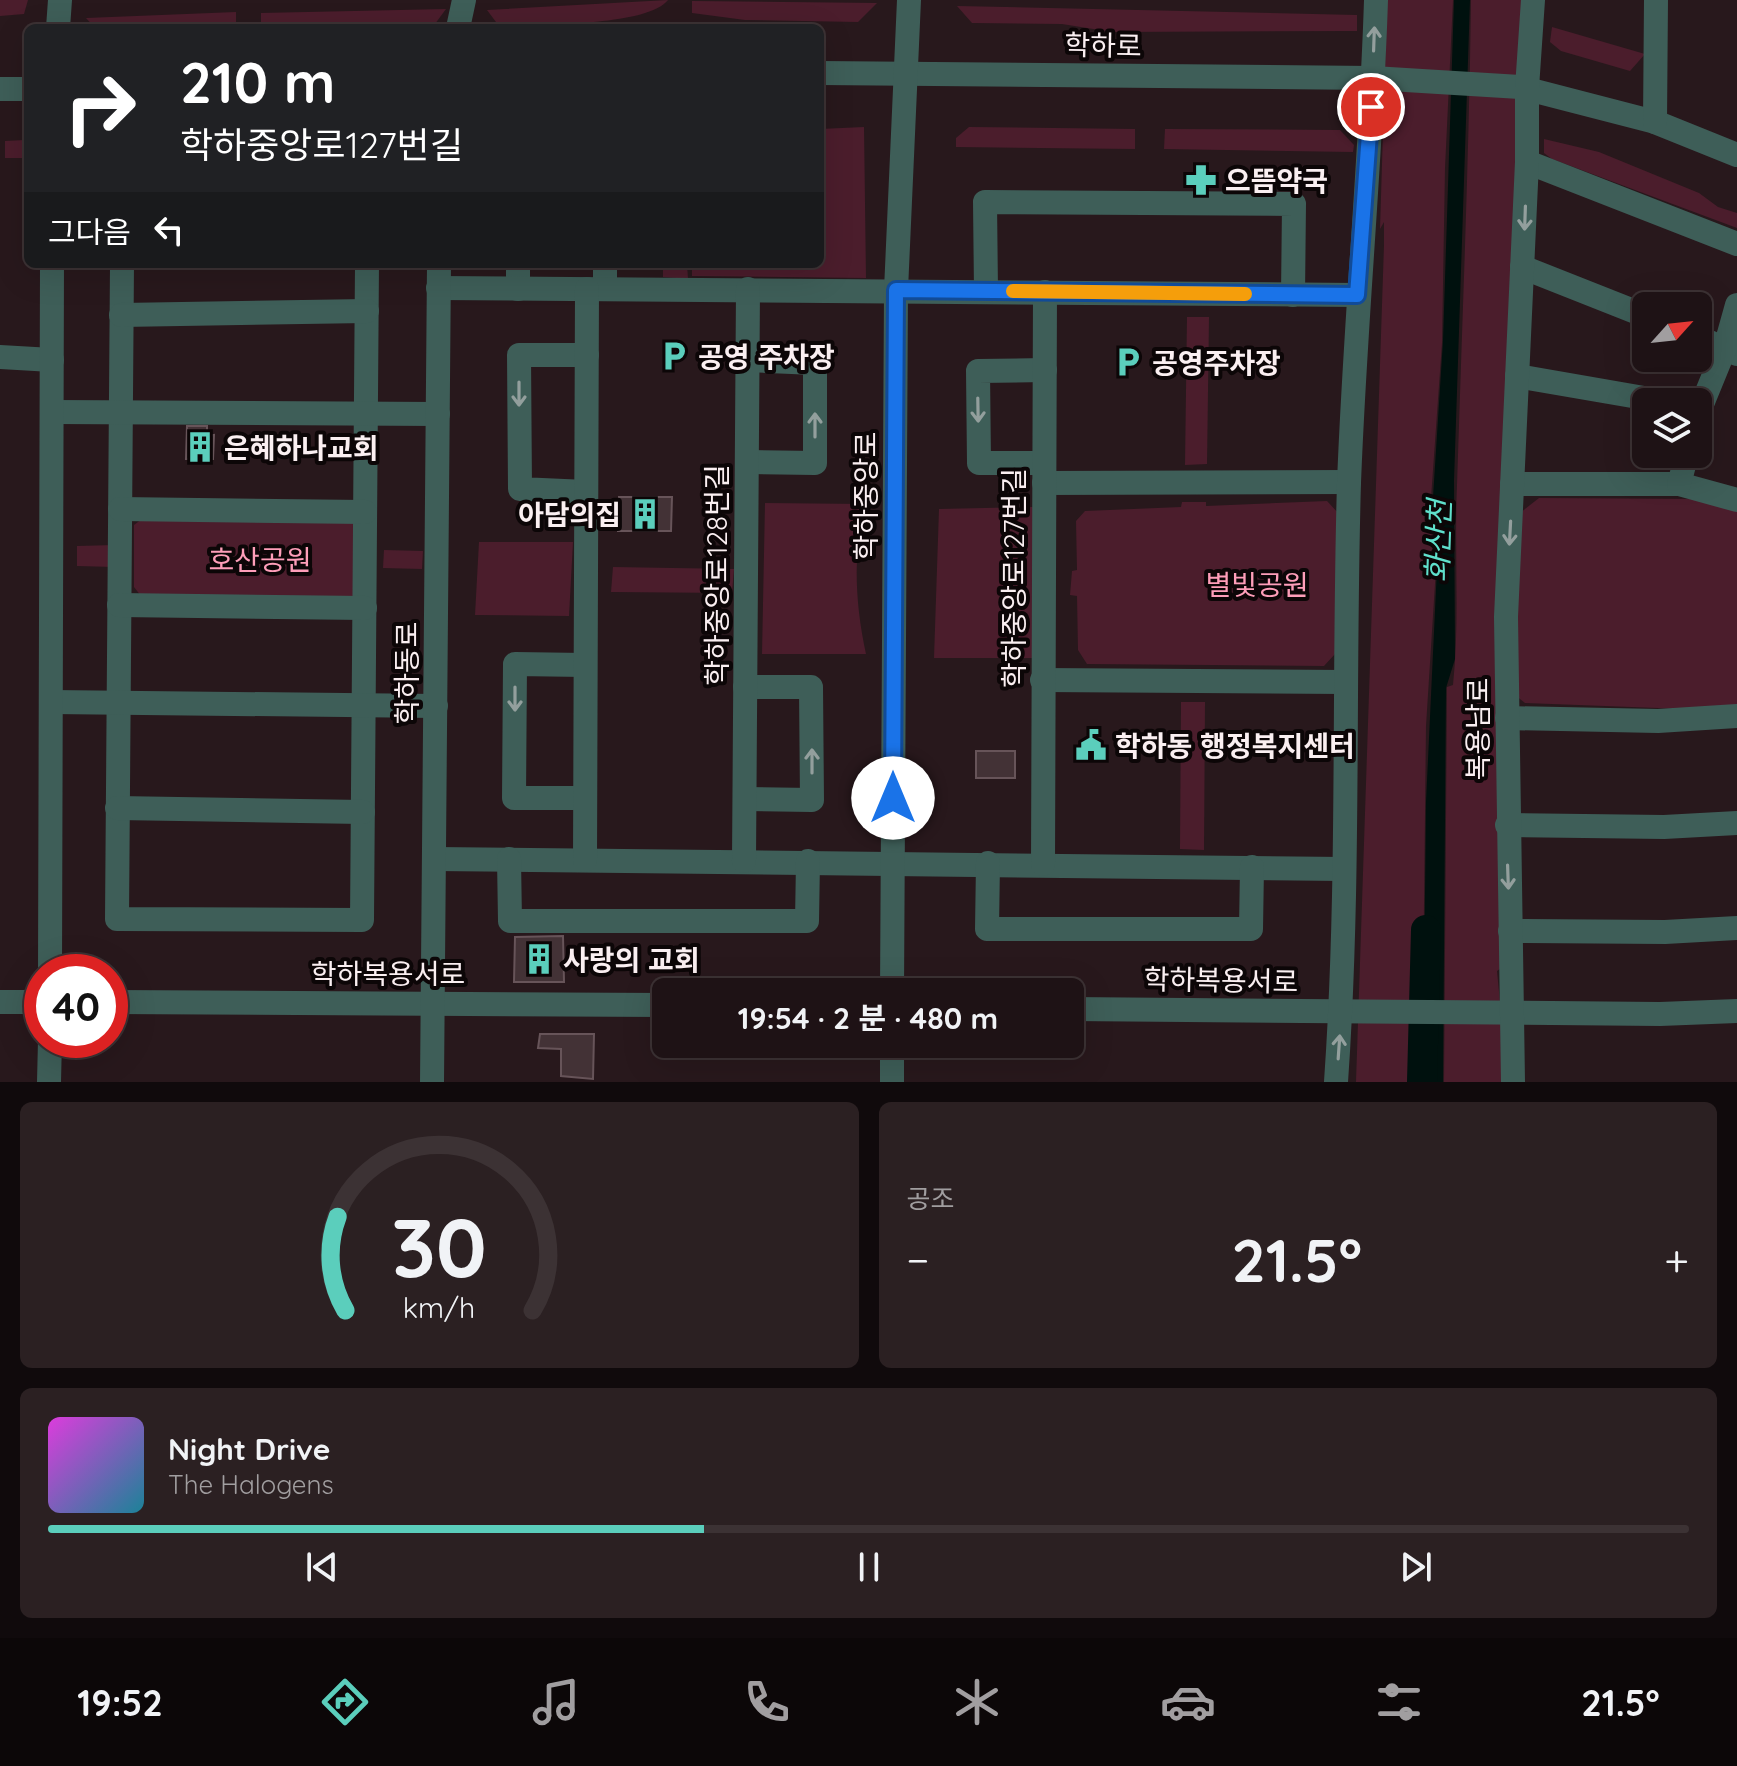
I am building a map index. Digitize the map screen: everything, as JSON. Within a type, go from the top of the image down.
[{"type":"street","points":[[58,24],[60,0]]},
{"type":"street","points":[[459,24],[464,0]]},
{"type":"street","name":"학하중앙로","points":[[892,978],[896,290],[909,0]]},
{"type":"street","points":[[1336,1082],[1341,1012],[1349,482],[1357,295],[1379,78],[1376,0]]},
{"type":"street","name":"복용남로","points":[[1513,1082],[1505,1012],[1510,931],[1507,718],[1512,484],[1527,162],[1523,88],[1533,0]]},
{"type":"street","points":[[1655,122],[1656,0]]},
{"type":"street","name":"학하로","points":[[824,73],[1379,78],[1523,88]]},
{"type":"street","points":[[1523,88],[1655,122],[1737,155]]},
{"type":"street","points":[[0,89],[24,89]]},
{"type":"street","points":[[1527,162],[1737,244]]},
{"type":"street","points":[[986,291],[985,202],[1294,204],[1293,295]]},
{"type":"street","points":[[1522,267],[1632,310]]},
{"type":"street","points":[[50,954],[52,268]]},
{"type":"street","points":[[122,268],[117,919],[362,920],[367,268]]},
{"type":"street","points":[[518,268],[518,289]]},
{"type":"street","points":[[585,860],[587,355],[596,289],[604,268]]},
{"type":"street","points":[[438,276],[518,289],[1357,295]]},
{"type":"street","name":"학하동로","points":[[432,1082],[438,276]]},
{"type":"street","name":"학하중앙로128번길","points":[[744,861],[748,289]]},
{"type":"street","name":"학하중앙로127번길","points":[[1043,864],[1045,292]]},
{"type":"street","points":[[1711,388],[1731,351],[1737,305]]},
{"type":"street","points":[[121,315],[367,311]]},
{"type":"street","points":[[1712,343],[1731,351]]},
{"type":"street","points":[[586,492],[520,489],[519,355],[587,355]]},
{"type":"street","points":[[0,357],[52,360]]},
{"type":"street","points":[[747,360],[815,363],[815,463],[747,462]]},
{"type":"street","points":[[1045,370],[978,371],[979,463],[1044,473],[1349,482]]},
{"type":"street","points":[[1517,376],[1632,396]]},
{"type":"street","points":[[52,412],[438,414]]},
{"type":"street","points":[[1679,484],[1683,468]]},
{"type":"street","points":[[1512,484],[1679,484],[1737,500]]},
{"type":"street","points":[[120,509],[365,512]]},
{"type":"street","points":[[119,605],[365,608]]},
{"type":"street","points":[[585,665],[515,664],[514,798],[585,798]]},
{"type":"street","points":[[1042,680],[1344,682]]},
{"type":"street","points":[[745,687],[811,687],[812,800],[745,799]]},
{"type":"street","points":[[51,702],[436,706]]},
{"type":"street","points":[[1507,718],[1658,721],[1737,718]]},
{"type":"street","points":[[117,808],[363,812]]},
{"type":"street","points":[[1507,825],[1664,827],[1737,823]]},
{"type":"street","points":[[435,859],[1344,869]]},
{"type":"street","points":[[509,859],[510,921],[807,921],[808,861]]},
{"type":"street","points":[[988,863],[987,929],[1251,929],[1252,867]]},
{"type":"street","points":[[1510,931],[1665,932],[1737,928]]},
{"type":"street","points":[[0,1002],[24,1002]]},
{"type":"street","name":"학하복용서로","points":[[128,1002],[652,1005]]},
{"type":"street","name":"학하복용서로","points":[[1084,1009],[1505,1012]]},
{"type":"street","points":[[1505,1012],[1737,1011]]},
{"type":"street","points":[[49,1082],[50,1058]]},
{"type":"street","points":[[892,1058],[892,1082]]},
{"type":"green space","points":[[0,0],[28,0],[24,14],[0,16]]},
{"type":"green space","points":[[668,0],[656,9],[638,15],[563,24],[498,24],[487,10]]},
{"type":"green space","points":[[1387,0],[1453,0],[1445,168],[1442,343],[1431,498],[1436,568],[1426,726],[1422,1082],[1356,1082],[1384,245],[1384,222],[1380,229]]},
{"type":"green space","points":[[1471,0],[1525,0],[1501,968],[1497,971],[1505,1054],[1503,1082],[1444,1082],[1447,687],[1453,685],[1456,635],[1456,510]]},
{"type":"green space","points":[[692,1],[877,3],[858,22],[745,20],[692,13]]},
{"type":"green space","points":[[957,6],[1357,15],[1357,31],[1112,32],[1062,24],[972,23]]},
{"type":"green space","points":[[446,9],[435,24],[261,24],[261,13]]},
{"type":"green space","points":[[236,12],[236,24],[91,24],[86,18]]},
{"type":"green space","points":[[1552,27],[1645,54],[1630,71],[1561,51],[1550,42]]},
{"type":"green space","points":[[864,127],[866,278],[692,276],[692,268],[824,268],[824,129]]},
{"type":"green space","points":[[969,127],[1135,129],[1135,149],[956,147],[956,138]]},
{"type":"green space","points":[[1165,129],[1340,130],[1354,145],[1353,152],[1164,149]]},
{"type":"green space","points":[[1544,139],[1599,152],[1699,193],[1718,207],[1737,213],[1737,228],[1552,159],[1544,153]]},
{"type":"green space","points":[[24,140],[24,158],[5,158],[5,141]]},
{"type":"green space","points":[[663,268],[687,268],[688,279],[663,277]]},
{"type":"green space","points":[[1187,317],[1209,317],[1207,464],[1185,465]]},
{"type":"green space","points":[[1539,498],[1702,499],[1737,510],[1737,711],[1525,703],[1515,695],[1520,513]]},
{"type":"green space","name":"별빛공원","points":[[1327,501],[1340,515],[1335,654],[1324,666],[1087,664],[1078,650],[1077,596],[1070,595],[1072,571],[1077,570],[1076,521],[1085,511],[1181,507],[1182,502],[1206,502],[1206,506]]},
{"type":"green space","points":[[765,503],[864,504],[858,542],[857,579],[866,654],[762,654]]},
{"type":"green space","points":[[1033,507],[1035,658],[934,658],[939,509]]},
{"type":"green space","name":"호산공원","points":[[142,519],[353,519],[363,530],[355,601],[141,596],[134,587],[134,525]]},
{"type":"green space","points":[[479,542],[573,542],[569,616],[475,615]]},
{"type":"green space","points":[[115,545],[114,567],[77,566],[77,546]]},
{"type":"green space","points":[[384,550],[423,551],[422,569],[383,568]]},
{"type":"green space","points":[[613,567],[734,569],[732,593],[611,592]]},
{"type":"green space","points":[[1181,702],[1205,702],[1204,850],[1180,849]]},
{"type":"water","points":[[1454,0],[1470,0],[1454,481],[1455,659],[1446,688],[1443,1082],[1423,1082],[1426,802],[1437,568],[1433,497],[1443,341]]},
{"type":"building","name":"은혜하나교회","points":[[187,426],[207,426],[207,436],[214,435],[213,459],[186,459]]},
{"type":"building","name":"아담의집","points":[[619,497],[672,497],[671,531],[618,531]]},
{"type":"building","points":[[976,751],[1015,751],[1015,778],[976,778]]},
{"type":"building","name":"사랑의 교회","points":[[563,936],[564,982],[514,982],[515,937]]},
{"type":"building","points":[[540,1034],[594,1034],[593,1079],[561,1076],[561,1049],[538,1048]]},
{"type":"waterway","name":"화산천","points":[[1422,1082],[1426,930]]},
{"type":"slow traffic","points":[[1013,291],[1245,294]]},
{"type":"place","name":"으뜸약국","points":[[1201,180]]},
{"type":"place","name":"공영 주차장","points":[[674,356]]},
{"type":"place","name":"공영주차장","points":[[1128,362]]},
{"type":"place","name":"은혜하나교회","points":[[200,447]]},
{"type":"place","name":"아담의집","points":[[645,514]]},
{"type":"place","name":"학하동 행정복지센터","points":[[1091,745]]},
{"type":"place","name":"사랑의 교회","points":[[539,959]]},
{"type":"route","points":[[893,798],[896,290],[1357,295],[1371,107]]}]
